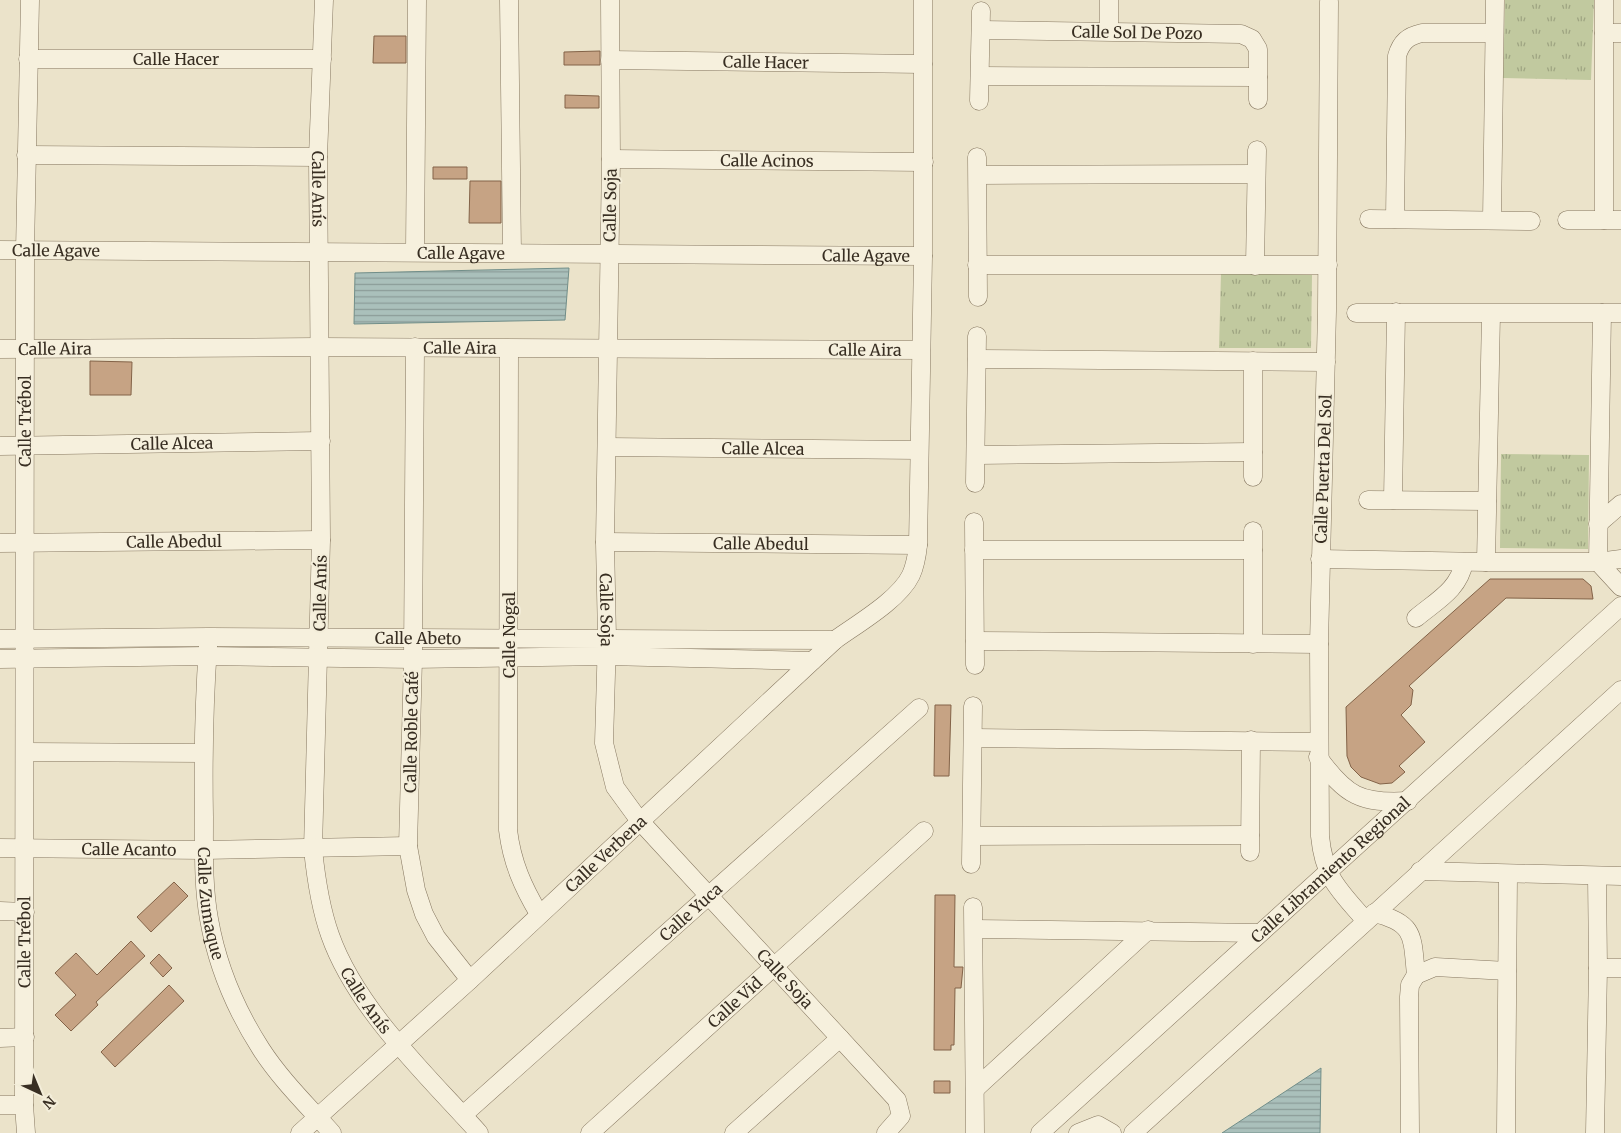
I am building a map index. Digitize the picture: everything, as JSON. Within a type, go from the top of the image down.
[{"type":"street","name":"Calle Trébol","points":[[26,1133],[24,1105],[26,752],[25,251],[30,0]]},
{"type":"street","name":"Calle Anís","points":[[324,0],[318,158],[321,540],[313,849],[321,905],[341,961],[358,993],[400,1044],[479,1133]]},
{"type":"street","points":[[415,252],[417,0]]},
{"type":"street","points":[[509,0],[512,252]]},
{"type":"street","name":"Calle Soja","points":[[610,0],[611,159],[605,542],[607,656],[604,743],[606,758],[615,787],[639,820],[897,1100],[901,1110],[899,1121],[886,1133]]},
{"type":"street","points":[[918,545],[924,256],[923,0]]},
{"type":"street","points":[[1108,31],[1109,0]]},
{"type":"street","points":[[1492,220],[1494,0]]},
{"type":"street","points":[[1567,220],[1613,220],[1612,33],[1604,0]]},
{"type":"street","name":"Calle Puerta Del Sol","points":[[1327,1],[1328,265],[1320,559],[1320,836],[1322,856],[1327,873],[1370,917]]},
{"type":"street","points":[[979,101],[981,11]]},
{"type":"street","name":"Calle Sol De Pozo","points":[[981,30],[1241,34],[1256,44],[1258,100]]},
{"type":"street","points":[[1395,219],[1398,56],[1402,43],[1413,35],[1422,33],[1494,33]]},
{"type":"street","name":"Calle Hacer","points":[[28,59],[322,58]]},
{"type":"street","name":"Calle Hacer","points":[[610,60],[923,64]]},
{"type":"street","points":[[980,76],[1258,77]]},
{"type":"street","points":[[1255,266],[1257,150]]},
{"type":"street","points":[[26,155],[318,158]]},
{"type":"street","points":[[977,157],[978,297]]},
{"type":"street","name":"Calle Acinos","points":[[611,159],[924,162]]},
{"type":"street","points":[[978,175],[1256,174]]},
{"type":"street","points":[[1369,219],[1531,221]]},
{"type":"street","name":"Calle Agave","points":[[0,250],[924,256]]},
{"type":"street","points":[[977,265],[1328,265]]},
{"type":"street","points":[[1393,500],[1396,312]]},
{"type":"street","points":[[1356,313],[1621,313]]},
{"type":"street","points":[[1602,313],[1598,562],[1621,587]]},
{"type":"street","points":[[1486,562],[1491,314]]},
{"type":"street","points":[[975,483],[977,455],[977,336]]},
{"type":"street","name":"Calle Aira","points":[[0,349],[415,347],[921,350]]},
{"type":"street","name":"Calle Roble Café","points":[[415,347],[413,659],[408,846],[416,890],[424,914],[436,937],[470,980]]},
{"type":"street","name":"Calle Nogal","points":[[509,349],[508,830],[514,866],[539,914]]},
{"type":"street","points":[[977,359],[1326,362]]},
{"type":"street","points":[[1253,361],[1253,477]]},
{"type":"street","name":"Calle Alcea","points":[[0,446],[321,442]]},
{"type":"street","name":"Calle Alcea","points":[[607,447],[919,450]]},
{"type":"street","points":[[977,455],[1253,452]]},
{"type":"street","points":[[1368,500],[1487,501]]},
{"type":"street","points":[[1598,524],[1621,504]]},
{"type":"street","points":[[974,522],[975,665]]},
{"type":"street","points":[[1252,644],[1253,531]]},
{"type":"street","name":"Calle Abedul","points":[[0,543],[321,540]]},
{"type":"street","name":"Calle Abedul","points":[[605,542],[918,545]]},
{"type":"street","name":"Calle Verbena","points":[[300,1133],[470,980],[639,820],[835,640],[900,590],[910,576],[918,545]]},
{"type":"street","points":[[974,550],[1253,550]]},
{"type":"street","points":[[1320,559],[1464,562],[1598,562],[1621,559]]},
{"type":"street","points":[[1416,618],[1457,584],[1462,576],[1464,562]]},
{"type":"street","name":"Calle Libramiento Regional","points":[[1040,1133],[1621,606]]},
{"type":"street","name":"Calle Abeto","points":[[0,639],[209,637],[835,640]]},
{"type":"street","name":"Calle Zumaque","points":[[209,637],[203,753],[204,850],[209,918],[226,980],[261,1050],[280,1076],[332,1133]]},
{"type":"street","points":[[975,641],[1319,644]]},
{"type":"street","name":"Calle Abeto","points":[[0,659],[208,656],[413,659],[607,656],[812,661]]},
{"type":"street","points":[[1133,1133],[1621,690]]},
{"type":"street","points":[[971,864],[973,706]]},
{"type":"street","name":"Calle Yuca","points":[[463,1115],[919,708]]},
{"type":"street","points":[[974,738],[1251,740],[1319,749],[1337,781],[1362,799],[1377,802],[1408,801]]},
{"type":"street","points":[[972,836],[1250,844],[1251,740]]},
{"type":"street","points":[[26,752],[203,753]]},
{"type":"street","name":"Calle Vid","points":[[590,1133],[924,831]]},
{"type":"street","name":"Calle Acanto","points":[[0,848],[204,850],[408,846]]},
{"type":"street","points":[[1420,871],[1508,875],[1621,876]]},
{"type":"street","points":[[1506,1133],[1508,875]]},
{"type":"street","points":[[1595,1133],[1598,968],[1596,876]]},
{"type":"street","points":[[973,908],[976,1133]]},
{"type":"street","points":[[0,911],[25,912]]},
{"type":"street","points":[[1370,917],[1396,918],[1412,937],[1416,975]]},
{"type":"street","points":[[974,929],[1260,933]]},
{"type":"street","points":[[975,1089],[1148,930]]},
{"type":"street","points":[[1410,1133],[1410,985],[1416,975],[1435,967],[1507,971]]},
{"type":"street","points":[[1598,968],[1621,968]]},
{"type":"street","points":[[0,1038],[25,1037]]},
{"type":"street","points":[[734,1133],[840,1038]]},
{"type":"street","points":[[0,1105],[24,1105]]},
{"type":"street","points":[[1078,1133],[1098,1125],[1112,1133]]},
{"type":"green space","points":[[1505,0],[1594,0],[1591,80],[1503,78]]},
{"type":"green space","points":[[1221,273],[1312,275],[1311,348],[1219,348]]},
{"type":"green space","points":[[1501,454],[1589,455],[1588,549],[1500,548]]},
{"type":"water","points":[[569,268],[565,320],[354,324],[355,273]]},
{"type":"water","points":[[1321,1068],[1320,1133],[1222,1133]]},
{"type":"building","points":[[374,36],[406,36],[406,63],[373,63]]},
{"type":"building","points":[[600,51],[600,65],[564,65],[564,52]]},
{"type":"building","points":[[565,95],[599,96],[599,108],[565,108]]},
{"type":"building","points":[[433,167],[467,167],[467,179],[433,179]]},
{"type":"building","points":[[470,181],[501,181],[501,223],[469,223]]},
{"type":"building","points":[[90,361],[132,362],[131,395],[90,395]]},
{"type":"building","points":[[1490,579],[1583,579],[1591,586],[1593,599],[1506,598],[1409,686],[1413,690],[1411,705],[1401,715],[1425,742],[1399,766],[1405,772],[1392,783],[1380,784],[1361,777],[1351,767],[1347,756],[1346,707]]},
{"type":"building","points":[[935,705],[951,705],[949,776],[934,776]]},
{"type":"building","points":[[174,882],[188,896],[151,932],[137,917]]},
{"type":"building","points":[[935,895],[955,895],[954,967],[963,967],[961,988],[955,988],[954,1045],[951,1045],[951,1050],[934,1050]]},
{"type":"building","points":[[131,941],[145,956],[96,1002],[98,1005],[71,1031],[55,1015],[76,995],[55,973],[76,953],[97,975]]},
{"type":"building","points":[[159,954],[172,968],[163,977],[150,963]]},
{"type":"building","points":[[169,985],[184,1001],[115,1067],[101,1052]]},
{"type":"building","points":[[934,1081],[950,1081],[950,1093],[934,1093]]}]
